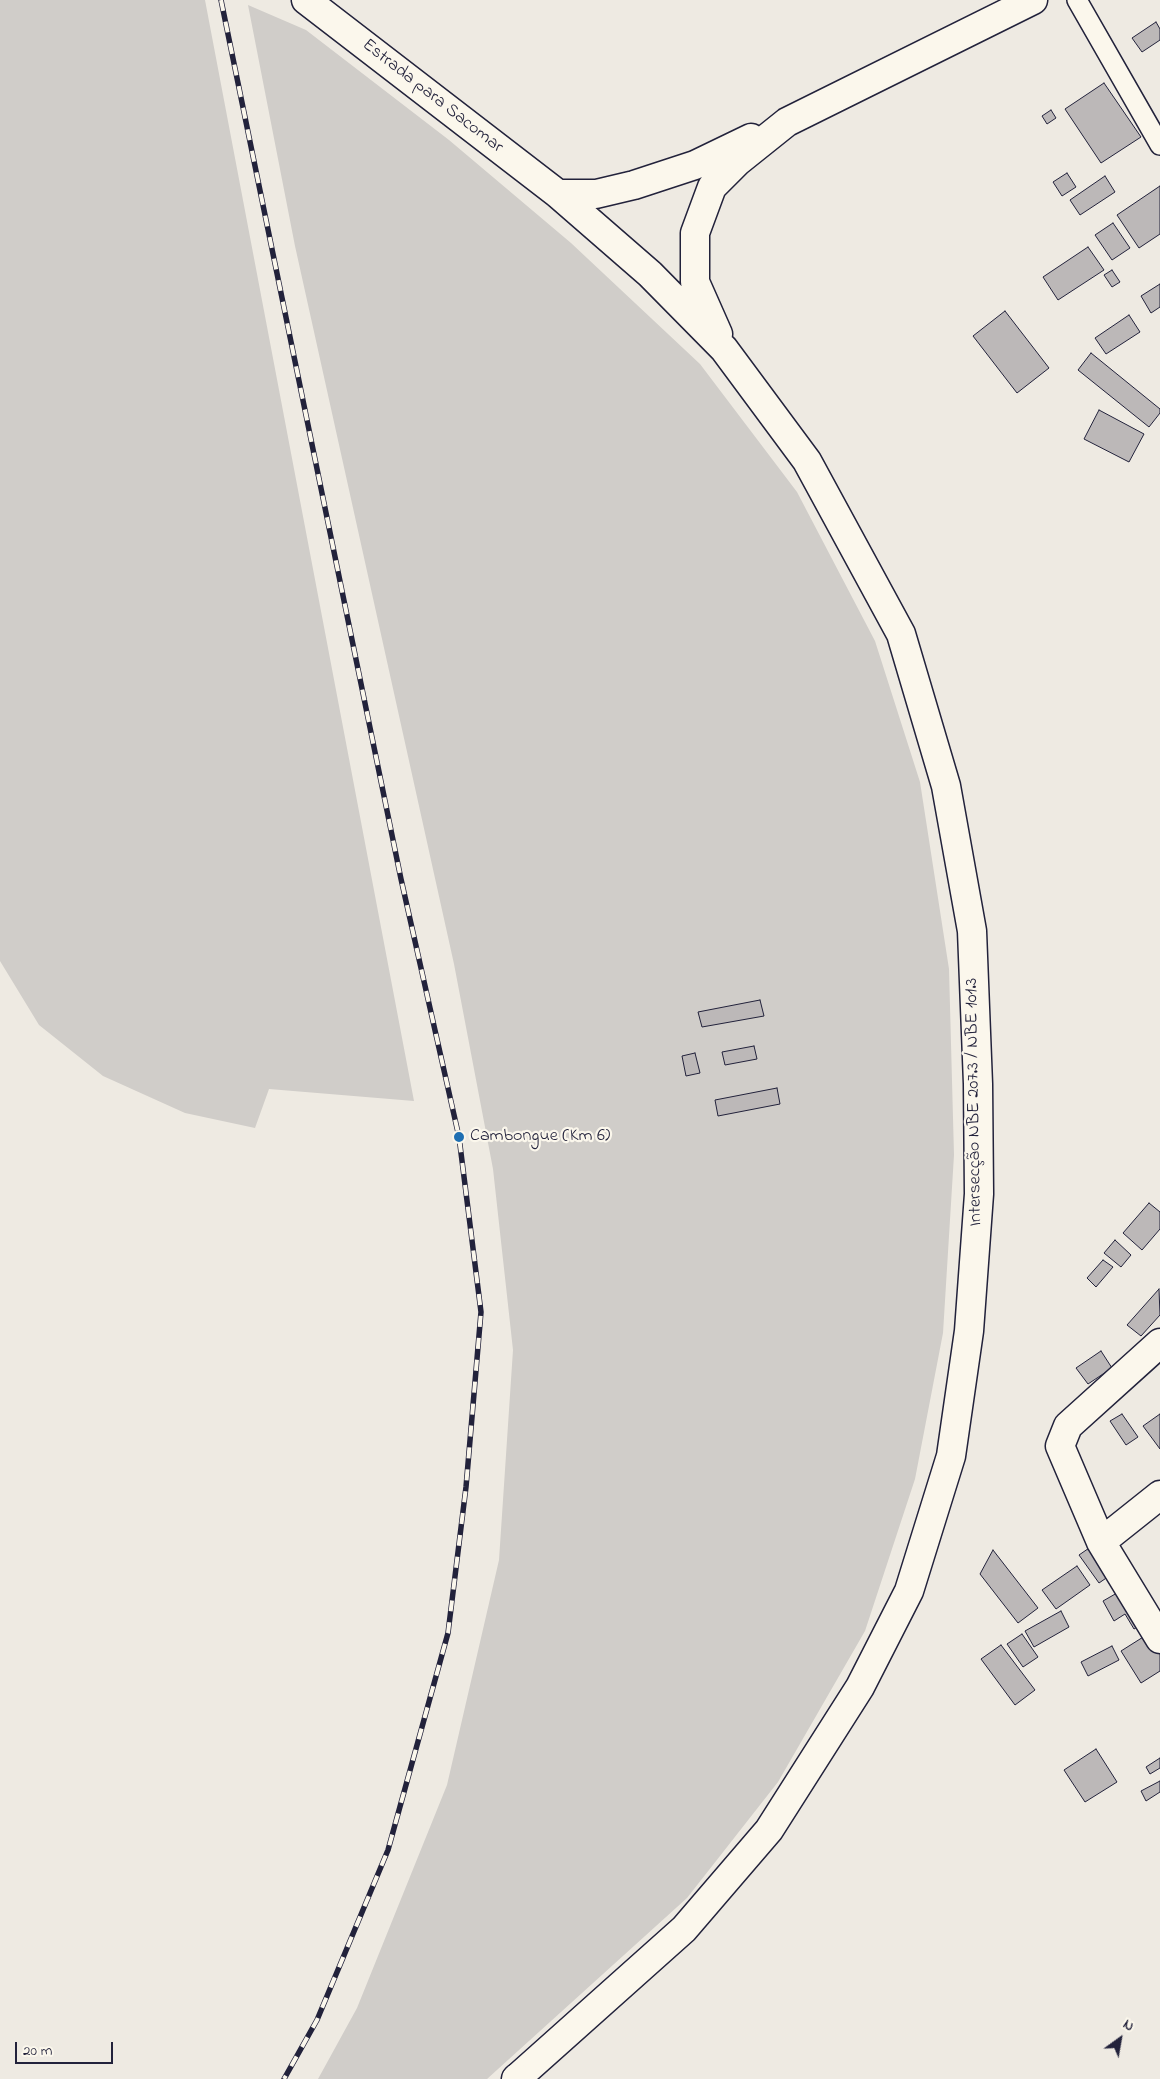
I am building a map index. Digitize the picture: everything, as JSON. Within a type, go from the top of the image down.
[{"type":"street","points":[[558,194],[596,194],[634,185],[695,164],[787,122],[1033,0]]},
{"type":"street","name":"Estrada para Sacomar","points":[[310,3],[558,194]]},
{"type":"street","points":[[724,349],[695,282],[695,233],[712,188],[736,162],[787,122]]},
{"type":"street","name":"Intersecção NBE 207.3 / NBE 101.3","points":[[516,2079],[684,1929],[769,1830],[860,1686],[909,1591],[951,1456],[968,1331],[980,1194],[972,931],[946,786],[901,634],[807,461],[724,349],[650,274],[558,194]]},
{"type":"street","points":[[1160,1343],[1068,1426],[1061,1440],[1062,1451],[1101,1542],[1160,1639]]},
{"type":"street","points":[[1101,1542],[1160,1495]]},
{"type":"lane","points":[[1077,0],[1160,145]]},
{"type":"shaded area","points":[[0,0],[205,0],[414,1101],[269,1089],[255,1128],[185,1113],[103,1076],[39,1025],[0,961]]},
{"type":"shaded area","points":[[248,5],[306,30],[449,140],[571,243],[700,364],[797,492],[875,641],[920,782],[949,969],[954,1155],[943,1333],[915,1479],[865,1631],[778,1782],[687,1898],[487,2079],[318,2079],[357,2008],[447,1785],[499,1560],[513,1350],[493,1169],[454,964],[295,246]]},
{"type":"building","points":[[1156,22],[1160,29],[1160,40],[1142,52],[1132,38]]},
{"type":"building","points":[[1104,83],[1141,137],[1101,163],[1065,109]]},
{"type":"building","points":[[1051,110],[1056,118],[1047,124],[1042,116]]},
{"type":"building","points":[[1067,173],[1076,187],[1062,196],[1053,182]]},
{"type":"building","points":[[1105,176],[1115,192],[1080,215],[1070,200]]},
{"type":"building","points":[[1160,186],[1160,234],[1139,248],[1117,215]]},
{"type":"building","points":[[1113,223],[1130,248],[1112,260],[1095,235]]},
{"type":"building","points":[[1088,247],[1104,270],[1058,300],[1043,277]]},
{"type":"building","points":[[1112,270],[1120,282],[1112,287],[1104,275]]},
{"type":"building","points":[[1160,284],[1160,307],[1151,313],[1141,296]]},
{"type":"building","points":[[1005,311],[1049,368],[1017,393],[973,336]]},
{"type":"building","points":[[1129,315],[1140,332],[1106,354],[1095,338]]},
{"type":"building","points":[[1091,353],[1160,409],[1160,413],[1149,427],[1078,370]]},
{"type":"building","points":[[1099,410],[1144,434],[1129,462],[1084,439]]},
{"type":"building","points":[[760,1000],[764,1016],[702,1027],[698,1012]]},
{"type":"building","points":[[754,1046],[757,1059],[725,1065],[722,1052]]},
{"type":"building","points":[[695,1053],[700,1073],[686,1076],[682,1056]]},
{"type":"building","points":[[777,1088],[780,1104],[718,1116],[715,1100]]},
{"type":"building","points":[[1149,1203],[1160,1212],[1160,1229],[1142,1250],[1123,1233]]},
{"type":"building","points":[[1115,1240],[1131,1255],[1121,1267],[1104,1253]]},
{"type":"building","points":[[1103,1260],[1113,1267],[1096,1287],[1087,1278]]},
{"type":"building","points":[[1159,1289],[1160,1315],[1141,1336],[1127,1325]]},
{"type":"building","points":[[1101,1351],[1112,1368],[1088,1384],[1076,1368]]},
{"type":"building","points":[[1122,1414],[1138,1437],[1126,1445],[1110,1421]]},
{"type":"building","points":[[1160,1414],[1160,1449],[1143,1426]]},
{"type":"building","points":[[1095,1544],[1115,1572],[1099,1583],[1079,1555]]},
{"type":"building","points":[[993,1550],[1038,1608],[1018,1623],[980,1574]]},
{"type":"building","points":[[1077,1566],[1090,1585],[1056,1609],[1042,1590]]},
{"type":"building","points":[[1124,1589],[1144,1623],[1134,1629],[1125,1614],[1114,1621],[1103,1601]]},
{"type":"building","points":[[1061,1611],[1069,1627],[1034,1647],[1025,1631]]},
{"type":"building","points":[[1022,1634],[1038,1657],[1023,1667],[1007,1644]]},
{"type":"building","points":[[1148,1634],[1160,1654],[1160,1671],[1141,1683],[1121,1651]]},
{"type":"building","points":[[1001,1645],[1035,1690],[1015,1705],[981,1659]]},
{"type":"building","points":[[1112,1646],[1119,1660],[1088,1676],[1081,1662]]},
{"type":"building","points":[[1096,1749],[1117,1782],[1085,1802],[1064,1770]]},
{"type":"building","points":[[1160,1758],[1160,1768],[1150,1774],[1146,1767]]},
{"type":"building","points":[[1160,1781],[1160,1792],[1146,1801],[1141,1791]]},
{"type":"railway","points":[[221,0],[401,879],[459,1137],[481,1312],[466,1487],[448,1633],[388,1850],[317,2020],[284,2079]]},
{"type":"place","name":"Cambongue (Km 6)","points":[[459,1137]]}]
